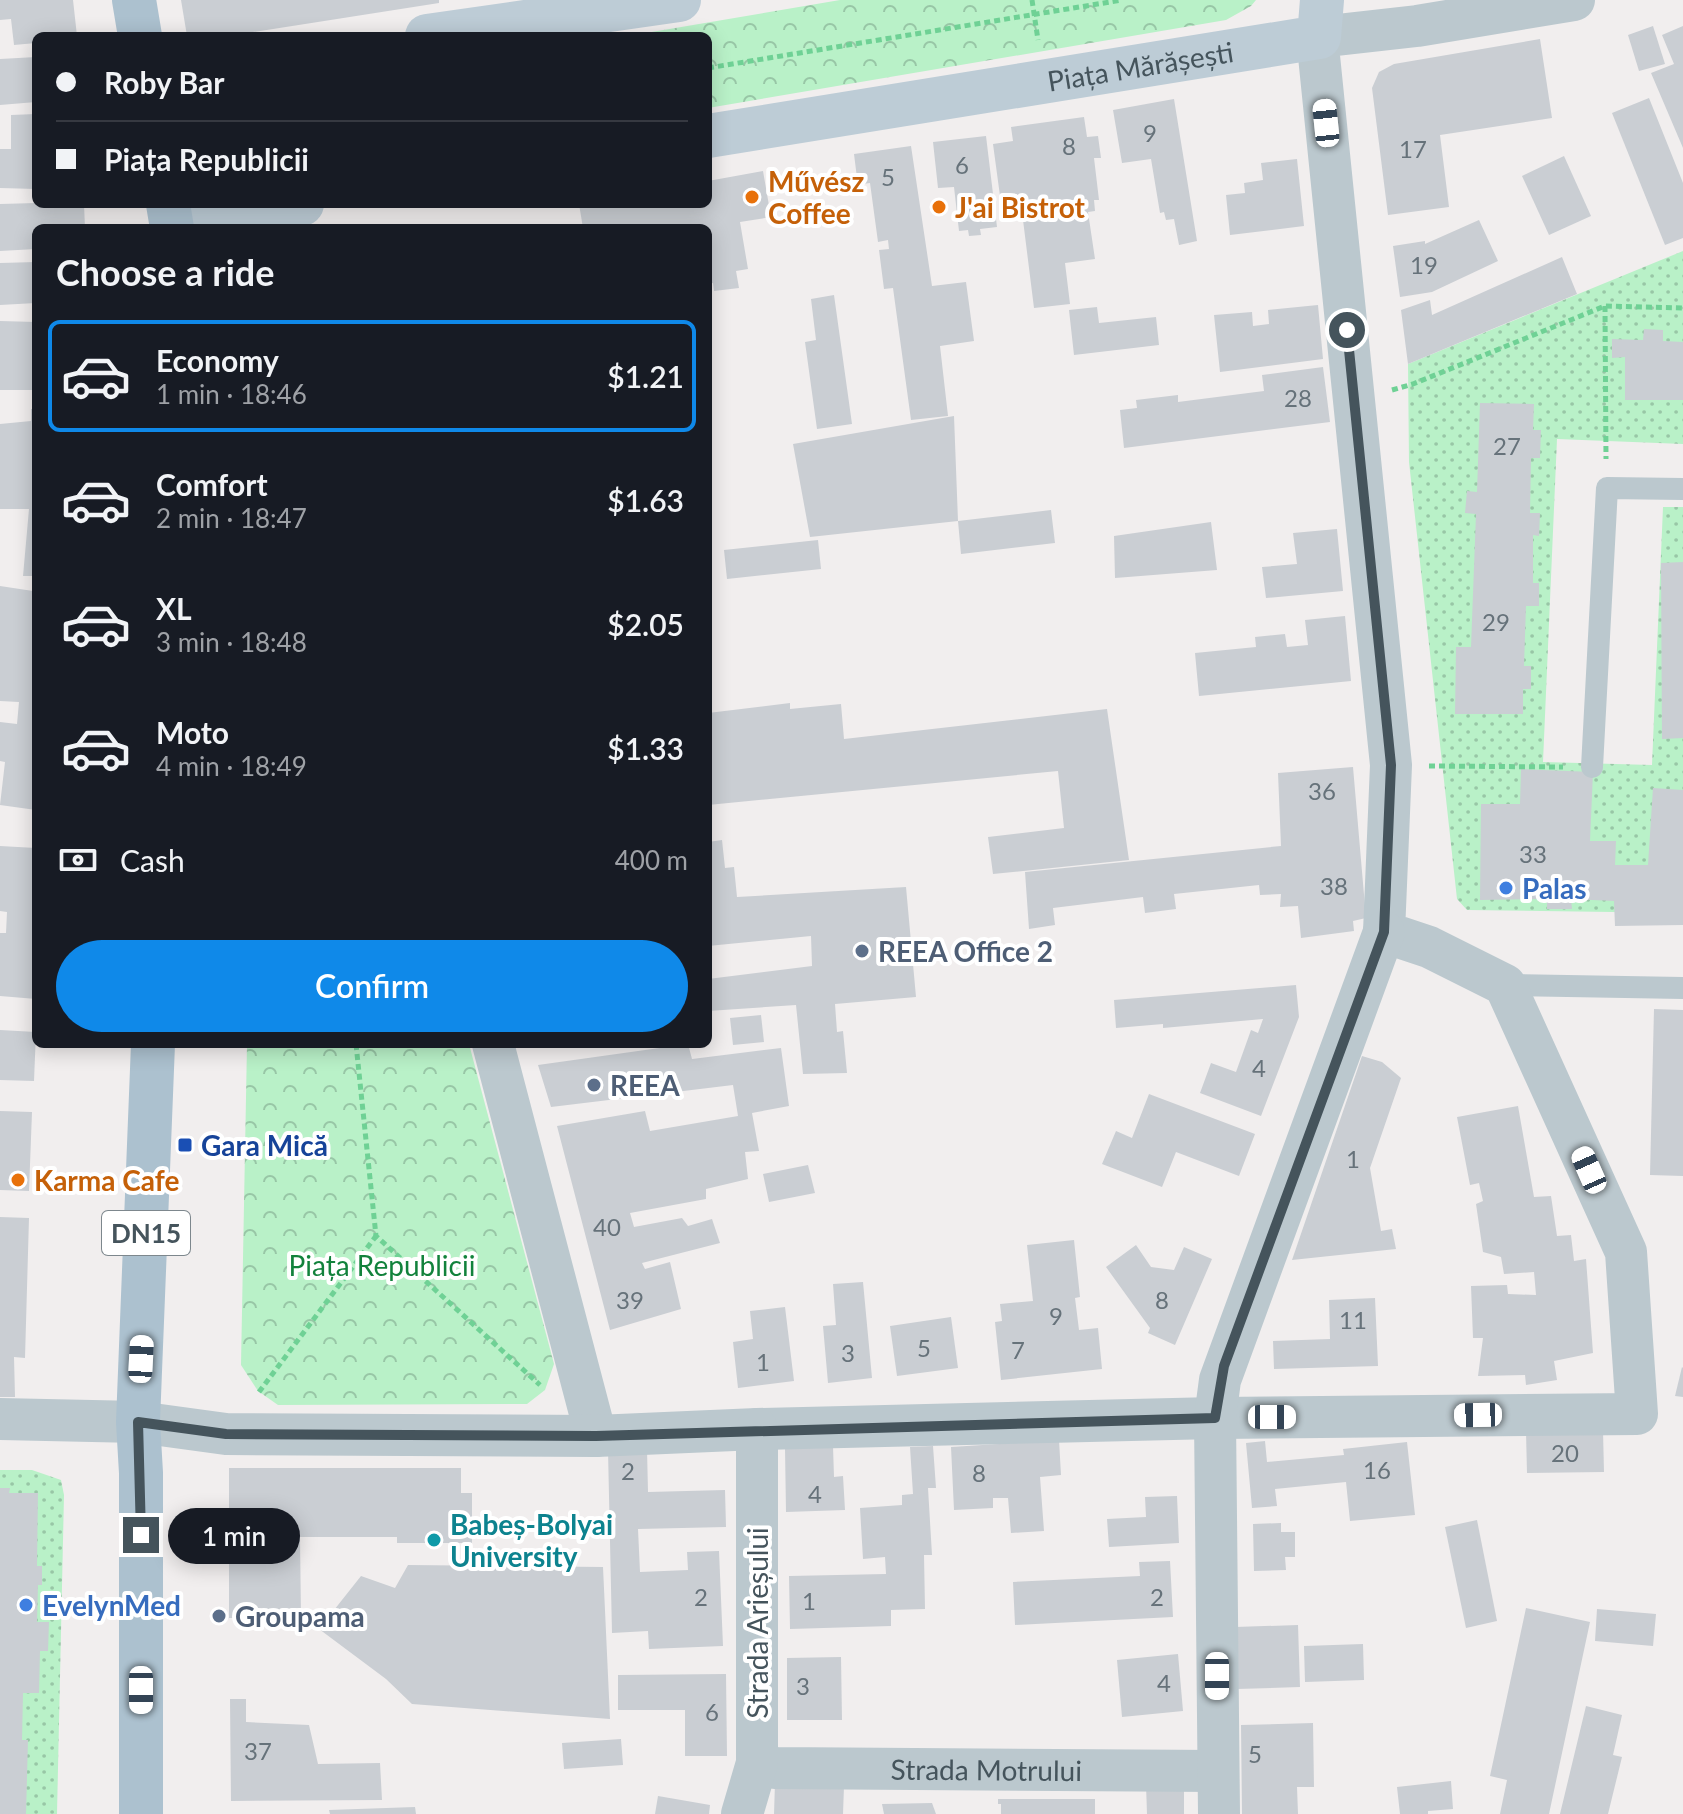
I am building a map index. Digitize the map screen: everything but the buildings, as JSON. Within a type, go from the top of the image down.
[{"type":"main road","points":[[134,0],[139,32]]},
{"type":"main road","points":[[455,32],[679,0]]},
{"type":"main road","name":"Piața Mărășești","points":[[712,135],[1321,18]]},
{"type":"main road","points":[[181,217],[284,214]]},
{"type":"main road","name":"DN15","points":[[141,1814],[141,1473],[138,1422],[153,1048]]},
{"type":"street","name":"Piața Mărășești","points":[[1321,18],[1417,26],[1574,0]]},
{"type":"street","points":[[1219,1814],[1215,1418],[1220,1380],[1384,932],[1391,765],[1323,95],[1321,18]]},
{"type":"street","points":[[0,1419],[138,1422],[226,1434],[596,1436],[1215,1418],[1637,1414],[1626,1252],[1505,985],[1429,947],[1384,932]]},
{"type":"street","points":[[494,1048],[596,1436]]},
{"type":"street","name":"Strada Arieșului","points":[[742,1814],[757,1763],[757,1429]]},
{"type":"street","name":"Strada Motrului","points":[[757,1763],[775,1768],[1217,1771]]},
{"type":"lane","points":[[1592,767],[1607,488],[1683,489]]},
{"type":"lane","points":[[1505,985],[1683,988]]},
{"type":"path","points":[[1032,0],[1038,40]]},
{"type":"path","points":[[712,67],[1122,0]]},
{"type":"path","points":[[1605,306],[1607,488]]},
{"type":"path","points":[[1413,384],[1605,306],[1683,308]]},
{"type":"path","points":[[1416,766],[1592,767]]},
{"type":"path","points":[[356,1048],[376,1236],[547,1391]]},
{"type":"path","points":[[259,1392],[376,1236]]},
{"type":"green space","points":[[840,0],[1256,0],[1226,20],[712,107],[712,32],[652,32]]},
{"type":"green space","points":[[1683,251],[1683,444],[1557,439],[1543,762],[1652,765],[1663,507],[1683,507],[1683,913],[1467,910],[1457,899],[1409,462],[1408,364]]},
{"type":"green space","name":"Piața Republicii","points":[[247,1048],[470,1048],[554,1364],[545,1390],[527,1404],[278,1405],[258,1391],[241,1365]]},
{"type":"green space","points":[[0,1470],[32,1470],[61,1480],[64,1495],[57,1814],[0,1814]]},
{"type":"place","name":"Művész Coffee","points":[[752,197]]},
{"type":"place","name":"J'ai Bistrot","points":[[939,207]]},
{"type":"place","name":"Palas","points":[[1506,888]]},
{"type":"place","name":"REEA Office 2","points":[[862,951]]},
{"type":"place","name":"REEA","points":[[594,1085]]},
{"type":"place","name":"Gara Mică","points":[[185,1145]]},
{"type":"place","name":"Karma Cafe","points":[[18,1180]]},
{"type":"place","name":"Babeș-Bolyai University","points":[[434,1540]]},
{"type":"place","name":"EvelynMed","points":[[26,1605]]},
{"type":"place","name":"Groupama","points":[[219,1616]]},
{"type":"route","points":[[141,1535],[138,1422],[226,1434],[596,1436],[1215,1418],[1224,1366],[1384,932],[1391,765],[1347,330]]}]
